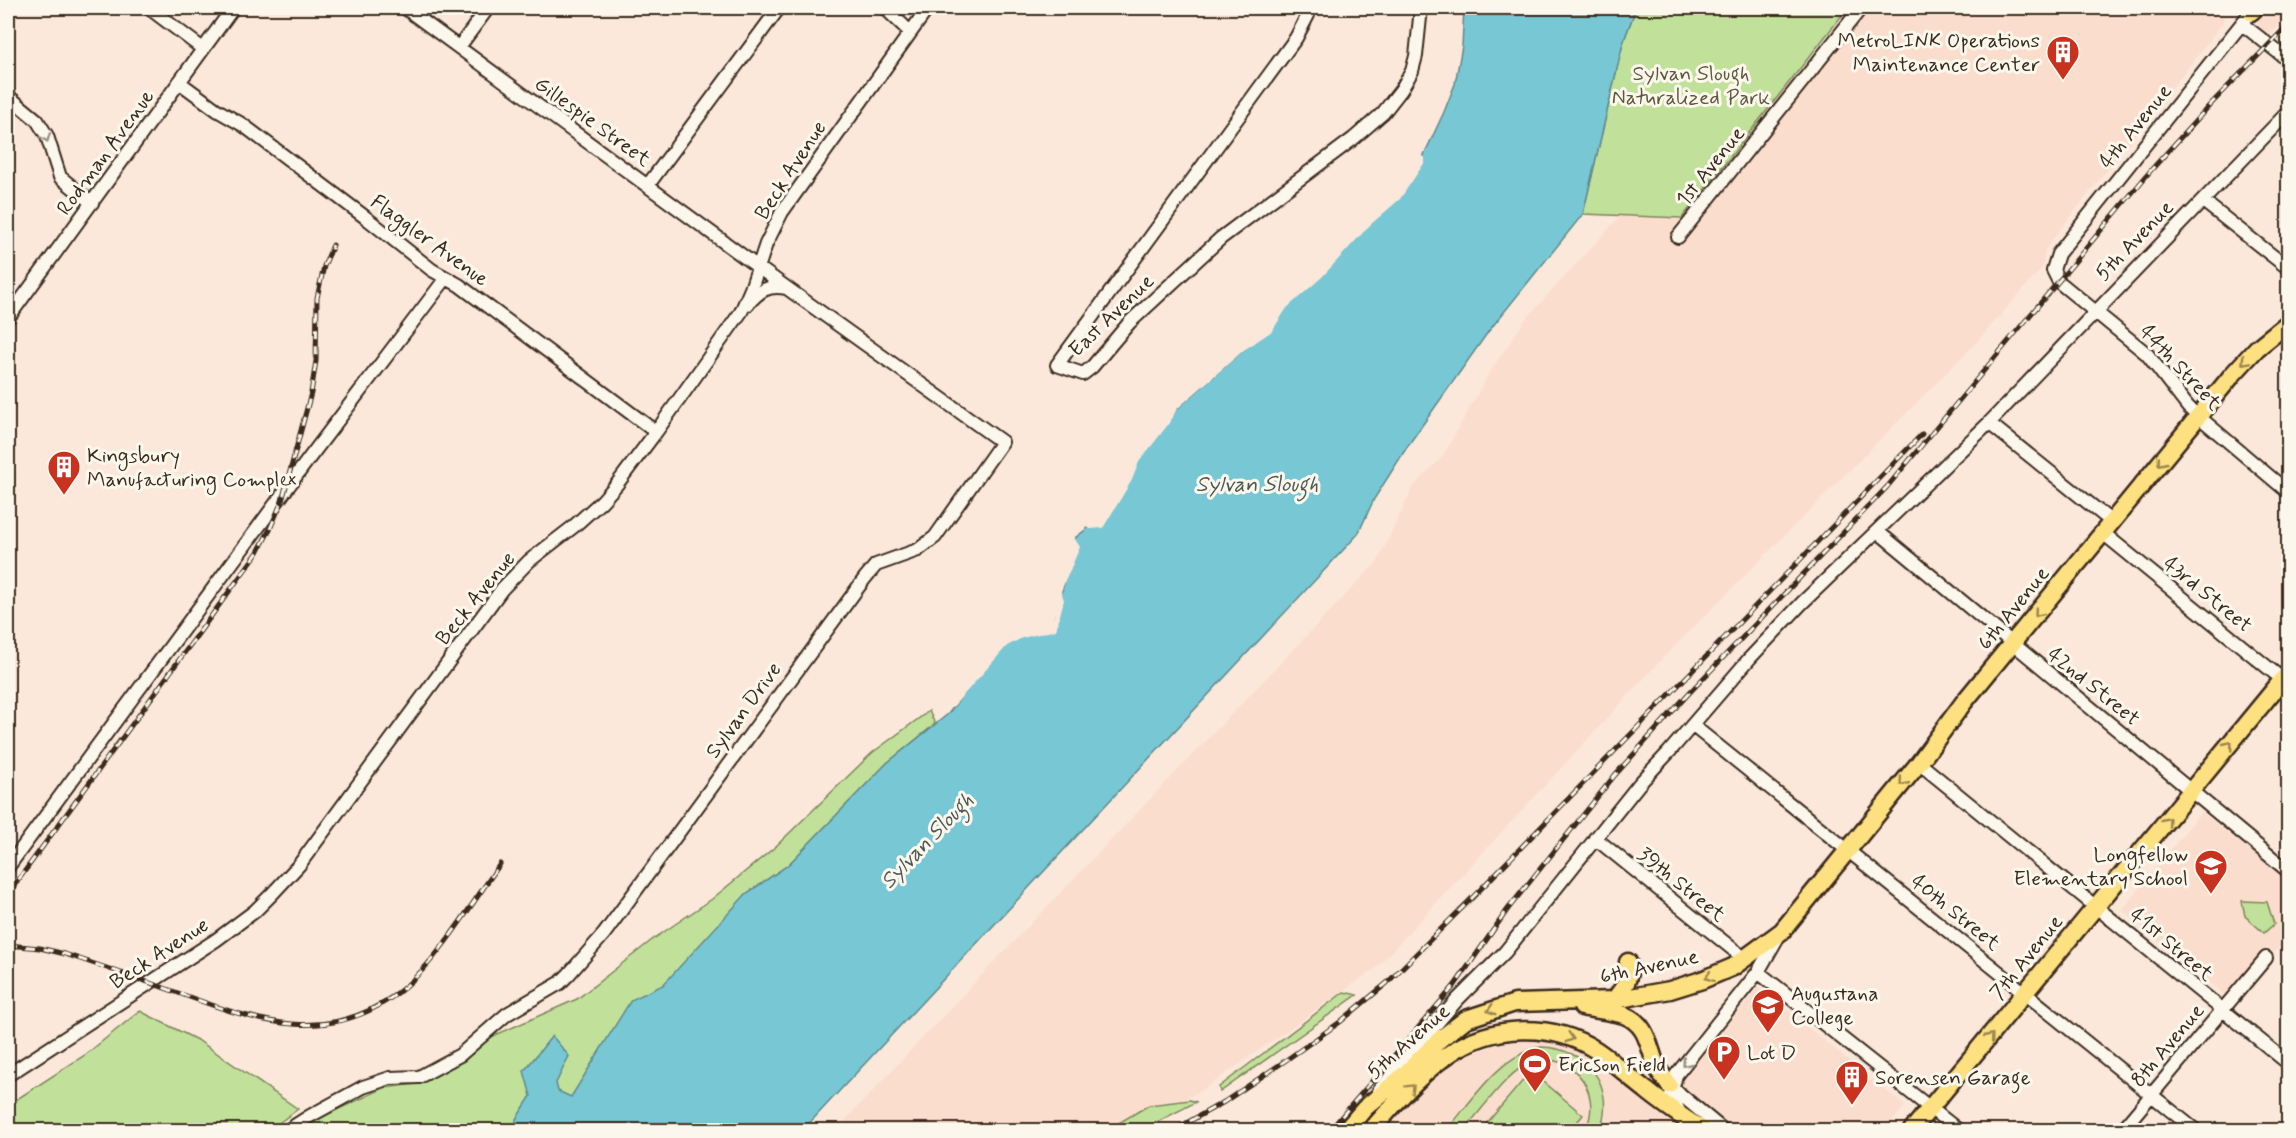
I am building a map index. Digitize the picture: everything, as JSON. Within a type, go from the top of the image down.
[{"type":"main road","name":"6th Avenue","points":[[1548,1001],[1614,1000],[1670,990],[1733,967],[1782,931],[1919,763],[1964,702],[2198,416],[2257,348],[2289,323]]},
{"type":"main road","name":"7th Avenue","points":[[1912,1131],[2192,790],[2287,680]]},
{"type":"main road","points":[[1614,1000],[1627,980],[1630,971],[1628,962]]},
{"type":"main road","name":"5th Avenue","points":[[1346,1131],[1365,1108],[1404,1075],[1445,1034],[1466,1019],[1515,1003],[1548,1001]]},
{"type":"main road","points":[[1548,1001],[1620,1014],[1630,1018],[1645,1031],[1656,1064],[1670,1086]]},
{"type":"main road","name":"5th Avenue","points":[[1371,1131],[1424,1075],[1450,1053],[1480,1038],[1528,1029],[1548,1031],[1580,1041],[1609,1059],[1702,1131]]},
{"type":"street","points":[[149,8],[203,49]]},
{"type":"street","name":"Rodman Avenue","points":[[8,318],[233,8]]},
{"type":"street","name":"Gillespie Street","points":[[405,8],[758,267]]},
{"type":"street","points":[[459,47],[488,8]]},
{"type":"street","points":[[648,186],[779,8]]},
{"type":"street","points":[[885,8],[910,32]]},
{"type":"street","name":"Beck Avenue","points":[[8,1075],[216,940],[267,900],[299,865],[502,589],[529,561],[602,501],[656,432],[739,315],[782,212],[928,8]]},
{"type":"street","name":"East Avenue","points":[[1308,8],[1308,15],[1296,38],[1057,365],[1083,374],[1092,367],[1130,322],[1221,238],[1353,139],[1383,113],[1412,71],[1416,56],[1421,8]]},
{"type":"street","name":"1st Avenue","points":[[1678,237],[1861,8]]},
{"type":"street","points":[[2248,13],[2289,60]]},
{"type":"street","name":"4th Avenue","points":[[2053,265],[2058,254],[2248,13]]},
{"type":"street","name":"Flaggler Avenue","points":[[179,82],[217,110],[243,125],[432,270],[459,285],[656,432]]},
{"type":"street","points":[[8,96],[37,120],[47,136],[60,177],[92,203]]},
{"type":"street","name":"5th Avenue","points":[[1365,1108],[1393,1072],[1457,1000],[1505,952],[1640,783],[1769,637],[1989,423],[2289,112]]},
{"type":"street","points":[[2203,201],[2289,268]]},
{"type":"street","name":"44th Street","points":[[2053,265],[2054,274],[2059,282],[2147,354],[2188,407],[2289,492]]},
{"type":"street","name":"Sylvan Drive","points":[[288,1131],[310,1116],[363,1088],[390,1078],[419,1077],[460,1055],[507,1014],[560,983],[604,934],[768,707],[865,578],[876,566],[918,550],[935,537],[1002,442],[758,267]]},
{"type":"street","points":[[8,867],[310,456],[446,278]]},
{"type":"street","points":[[739,315],[762,290],[774,285],[786,288]]},
{"type":"street","name":"43rd Street","points":[[1989,423],[2107,528],[2287,680]]},
{"type":"street","name":"42nd Street","points":[[1877,531],[2289,871]]},
{"type":"street","name":"40th Street","points":[[1692,725],[2195,1131]]},
{"type":"street","name":"41st Street","points":[[1919,763],[2289,1063]]},
{"type":"street","name":"39th Street","points":[[1595,838],[1745,959]]},
{"type":"street","name":"6th Avenue","points":[[1670,1086],[1676,1075],[1758,972],[1782,931]]},
{"type":"street","name":"8th Avenue","points":[[2122,1131],[2266,958]]},
{"type":"street","points":[[1758,972],[1958,1131]]},
{"type":"street","points":[[1670,1086],[1673,1102],[1682,1117]]},
{"type":"street","points":[[1670,1086],[1723,1131]]},
{"type":"shaded area","points":[[1871,8],[2220,8],[2224,10],[2223,23],[2045,249],[2043,267],[1975,344],[1663,658],[1376,968],[1204,1089],[1124,1130],[836,1130],[1378,561],[1413,487],[1443,456],[1488,375],[1525,320],[1621,215],[1682,218],[1694,226]]},
{"type":"shaded area","points":[[2269,8],[2288,8],[2288,16],[2269,36],[2260,29],[2258,21]]},
{"type":"shaded area","name":"Longfellow Elementary School","points":[[2201,812],[2288,880],[2288,936],[2274,953],[2267,948],[2227,997],[2122,910]]},
{"type":"shaded area","name":"Augustana College","points":[[1758,987],[1905,1106],[1885,1130],[1732,1130],[1679,1087],[1680,1081]]},
{"type":"shaded area","points":[[1535,1037],[1565,1045],[1592,1059],[1680,1130],[1381,1130],[1409,1100],[1447,1066],[1503,1042]]},
{"type":"green space","name":"Sylvan Slough Naturalized Park","points":[[1636,8],[1847,9],[1682,218],[1583,214],[1623,43]]},
{"type":"green space","points":[[929,711],[935,724],[887,763],[788,865],[746,894],[560,1130],[299,1130],[384,1088],[416,1084],[463,1058],[482,1041],[577,999],[652,940],[712,899],[775,847],[872,753]]},
{"type":"green space","points":[[2242,901],[2267,902],[2274,924],[2264,933],[2245,916]]},
{"type":"green space","points":[[1344,992],[1357,995],[1220,1092],[1219,1087]]},
{"type":"green space","points":[[140,1011],[199,1041],[298,1109],[269,1130],[8,1130],[8,1105],[85,1055]]},
{"type":"green space","points":[[1541,1047],[1572,1054],[1585,1062],[1594,1072],[1601,1085],[1604,1099],[1604,1114],[1600,1130],[1585,1130],[1590,1115],[1590,1100],[1586,1086],[1578,1074],[1554,1061],[1540,1061],[1524,1066],[1509,1078],[1464,1130],[1447,1130],[1488,1080],[1500,1069],[1526,1051]]},
{"type":"green space","name":"Ericson Field","points":[[1531,1071],[1583,1115],[1570,1130],[1481,1130]]},
{"type":"green space","points":[[1190,1100],[1196,1102],[1142,1130],[1107,1130],[1149,1105]]},
{"type":"water","name":"Sylvan Slough","points":[[1464,8],[1636,8],[1623,43],[1583,214],[1488,332],[1409,444],[1374,499],[1358,534],[803,1130],[516,1130],[516,1119],[531,1096],[524,1071],[552,1036],[569,1056],[556,1083],[558,1091],[571,1097],[631,1000],[663,985],[746,894],[788,865],[887,763],[948,714],[990,660],[1014,637],[1053,624],[1075,538],[1088,528],[1102,524],[1140,457],[1177,409],[1268,328],[1296,292],[1330,264],[1393,198],[1423,157],[1455,84],[1462,46]]},
{"type":"pier","points":[[1421,154],[1425,162],[1400,199],[1370,225],[1322,277],[1287,308],[1272,331],[1244,350],[1177,409],[1170,422],[1139,462],[1132,480],[1103,528],[1090,529],[1086,526],[1100,521],[1137,455],[1175,407],[1266,326],[1294,290],[1328,262],[1391,196]]},
{"type":"pier","points":[[1073,536],[1080,547],[1061,591],[1064,600],[1056,630],[1022,638],[1007,646],[952,708],[949,707],[988,658],[1012,635],[1051,622],[1054,617],[1057,591],[1069,561]]},
{"type":"railway","points":[[1330,1130],[1455,985],[1508,909],[1615,775],[1690,692],[1887,487],[2152,169],[2209,106],[2288,25]]},
{"type":"railway","points":[[8,894],[258,552],[270,529],[282,501],[311,393],[316,361],[317,298],[324,266],[333,245]]},
{"type":"railway","points":[[1174,1130],[1224,1102],[1279,1065],[1340,1022],[1387,983],[1922,434]]},
{"type":"railway","points":[[8,945],[40,948],[65,954],[239,1014],[268,1021],[323,1024],[351,1018],[378,1006],[405,987],[443,945],[500,864]]},
{"type":"place","name":"MetroLINK Operations Maintenance Center","points":[[2063,81]]},
{"type":"place","name":"Kingsbury Manufacturing Complex","points":[[64,496]]},
{"type":"place","name":"Longfellow Elementary School","points":[[2211,895]]},
{"type":"place","name":"Augustana College","points":[[1768,1034]]},
{"type":"place","name":"Lot D","points":[[1724,1081]]},
{"type":"place","name":"Ericson Field","points":[[1535,1093]]},
{"type":"place","name":"Sorensen Garage","points":[[1852,1106]]}]
